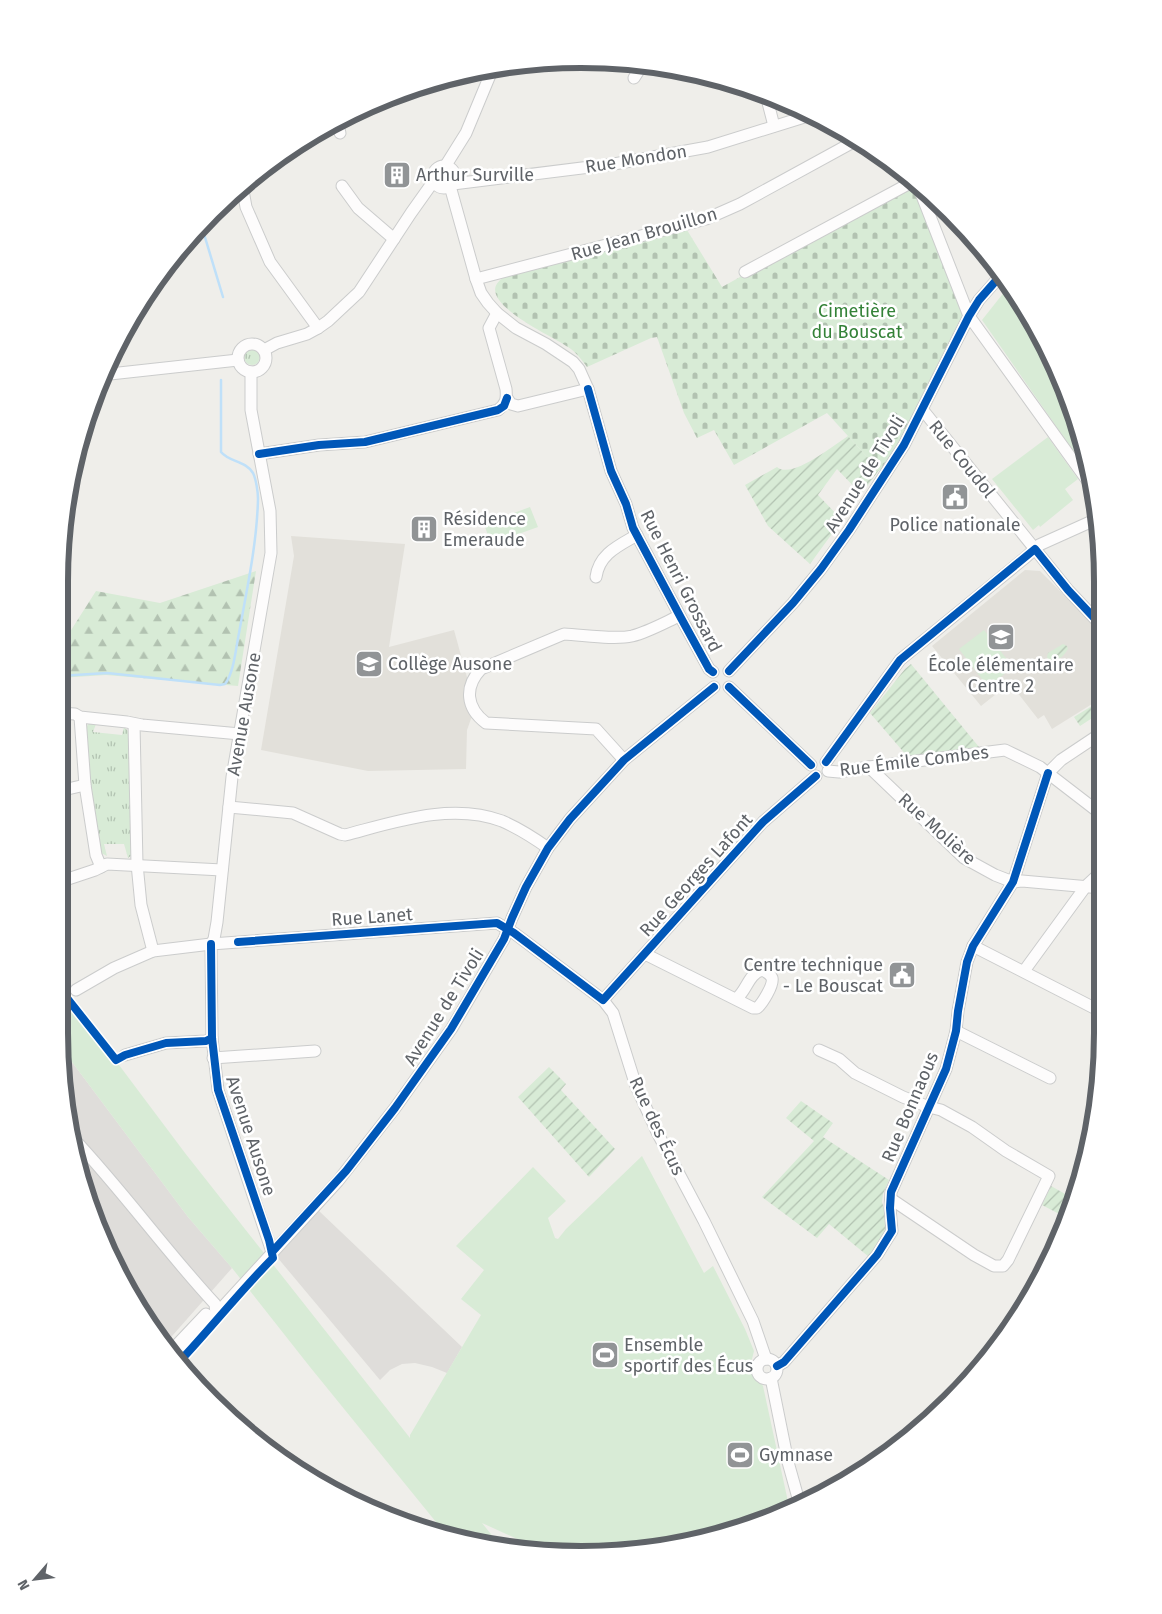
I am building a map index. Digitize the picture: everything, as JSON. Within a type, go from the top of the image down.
[{"type":"street","points":[[634,78],[638,71]]},
{"type":"street","points":[[446,165],[466,132],[490,76]]},
{"type":"street","points":[[768,103],[774,126]]},
{"type":"street","name":"Rue Mondon","points":[[452,185],[624,162],[708,147],[802,118]]},
{"type":"street","points":[[339,128],[340,133]]},
{"type":"street","name":"Rue Jean Brouillon","points":[[476,279],[706,219],[740,204],[850,144]]},
{"type":"street","points":[[446,165],[454,172],[455,180],[452,185],[443,188],[433,182],[432,175],[438,166],[446,165]]},
{"type":"street","points":[[264,350],[277,343],[307,334],[318,328],[360,292],[394,238],[433,182]]},
{"type":"street","name":"Rue Henri Grossard","points":[[452,185],[476,279],[488,304],[516,328],[546,344],[573,362],[579,369],[588,389],[611,471],[626,504],[633,528],[679,616],[713,672]]},
{"type":"street","points":[[342,186],[358,208],[394,238]]},
{"type":"street","points":[[745,272],[908,186]]},
{"type":"street","points":[[244,194],[246,207],[270,262],[318,328]]},
{"type":"street","points":[[920,195],[969,316],[1084,475]]},
{"type":"street","name":"Avenue de Tivoli","points":[[729,671],[793,602],[827,560],[886,475],[904,445],[969,316],[979,300],[997,280]]},
{"type":"street","points":[[259,454],[318,445],[365,442],[498,410],[504,406],[507,398],[489,328],[497,313]]},
{"type":"street","points":[[246,344],[256,344],[264,350],[266,358],[264,365],[258,370],[251,372],[242,368],[238,360],[239,350],[246,344]]},
{"type":"street","points":[[111,374],[238,360]]},
{"type":"street","name":"Avenue Ausone","points":[[251,372],[251,410],[270,511],[271,553],[232,777],[214,939],[211,944],[212,1038],[218,1090],[272,1249]]},
{"type":"street","points":[[507,398],[512,404],[518,406],[588,389]]},
{"type":"street","name":"Rue Coudol","points":[[922,409],[1068,590],[1094,618]]},
{"type":"street","points":[[729,687],[811,765],[812,773],[816,776],[824,776],[826,767],[900,660],[1040,544],[1091,522]]},
{"type":"street","points":[[596,577],[598,567],[604,557],[619,545],[637,535]]},
{"type":"street","points":[[624,760],[596,729],[486,723],[476,714],[472,707],[470,687],[474,676],[482,669],[564,634],[632,636],[657,627],[679,616]]},
{"type":"street","points":[[719,668],[729,671],[732,681],[729,687],[723,690],[714,687],[711,678],[713,672],[719,668]]},
{"type":"street","name":"Avenue de Tivoli","points":[[215,1309],[240,1276],[261,1253],[272,1249],[291,1232],[352,1164],[396,1108],[452,1028],[504,938],[526,887],[548,848],[570,819],[624,760],[714,687]]},
{"type":"street","points":[[68,714],[75,714],[80,717],[134,724],[240,734]]},
{"type":"street","points":[[80,717],[85,785],[96,855],[101,867]]},
{"type":"street","points":[[134,724],[137,864],[141,905],[153,951]]},
{"type":"street","points":[[1048,773],[1061,760],[1094,738]]},
{"type":"street","name":"Rue Émile Combes","points":[[826,767],[839,772],[1005,750],[1040,767],[1094,809]]},
{"type":"street","points":[[811,765],[817,759],[826,767]]},
{"type":"street","name":"Rue Molière","points":[[869,767],[964,858],[995,875],[1013,882],[1022,881],[1094,887]]},
{"type":"street","name":"Rue Bonnaous","points":[[777,1366],[784,1362],[877,1255],[892,1231],[891,1192],[946,1069],[956,1031],[967,962],[973,946],[1013,882],[1048,773]]},
{"type":"street","name":"Rue Georges Lafont","points":[[603,1000],[764,822],[816,776]]},
{"type":"street","points":[[68,789],[85,785]]},
{"type":"street","points":[[229,807],[293,813],[345,835],[440,813],[481,816],[502,821],[548,848]]},
{"type":"street","points":[[68,879],[107,864],[137,864],[222,870]]},
{"type":"street","points":[[1024,971],[1086,886],[1094,879]]},
{"type":"street","name":"Rue Lanet","points":[[76,990],[114,968],[153,951],[211,944],[497,923],[507,929]]},
{"type":"street","name":"Rue des Écus","points":[[507,929],[603,1000],[613,1013],[636,1086],[753,1321],[764,1347],[766,1359]]},
{"type":"street","points":[[973,946],[1094,1008]]},
{"type":"street","points":[[645,954],[736,999]]},
{"type":"street","points":[[956,1031],[1050,1078]]},
{"type":"street","points":[[125,1055],[166,1043],[206,1041],[212,1038]]},
{"type":"street","name":"Avenue Ausone","points":[[213,1058],[315,1050]]},
{"type":"street","points":[[819,1050],[839,1059],[855,1073],[903,1097],[929,1107]]},
{"type":"street","name":"Rue Bonnaous","points":[[891,1200],[974,1255],[994,1266],[1003,1266],[1008,1260],[1048,1176],[1006,1151],[972,1127],[941,1110],[929,1107]]},
{"type":"street","points":[[80,1146],[164,1244],[215,1309]]},
{"type":"street","points":[[175,1347],[215,1309],[272,1249]]},
{"type":"street","points":[[180,1353],[215,1309]]},
{"type":"street","points":[[772,1360],[777,1366],[776,1372],[770,1378],[762,1377],[757,1370],[760,1361],[772,1360]]},
{"type":"street","points":[[770,1378],[788,1462],[798,1498]]},
{"type":"shaded area","name":"Collège Ausone","points":[[291,536],[405,544],[389,647],[454,630],[468,681],[472,716],[467,730],[466,769],[368,771],[261,750],[294,556]]},
{"type":"shaded area","name":"École élémentaire Centre 2","points":[[1025,570],[1040,571],[1094,625],[1094,703],[1052,729],[1044,715],[1038,719],[1010,683],[981,706],[932,646]]},
{"type":"shaded area","points":[[69,1058],[188,1217],[232,1268],[169,1339],[136,1290],[120,1260],[95,1198],[77,1133]]},
{"type":"shaded area","points":[[319,1211],[462,1347],[447,1373],[415,1363],[402,1364],[390,1370],[380,1380],[277,1257]]},
{"type":"green space","name":"Cimetière du Bouscat","points":[[907,185],[920,195],[969,316],[886,475],[879,470],[827,413],[734,465],[714,430],[697,438],[684,413],[657,337],[587,367],[571,349],[533,327],[505,307],[497,297],[495,287],[503,278],[687,230],[722,287]]},
{"type":"green space","points":[[1005,291],[1026,324],[1042,354],[1067,416],[1080,461],[982,320]]},
{"type":"green space","points":[[249,349],[255,349],[260,354],[258,363],[249,365],[244,360],[244,354]]},
{"type":"green space","points":[[848,436],[879,470],[861,494],[837,469],[818,495],[842,520],[810,564],[768,526],[745,485],[777,467],[783,470],[802,465]]},
{"type":"green space","points":[[1048,437],[1078,479],[1065,489],[1073,500],[1040,527],[1039,525],[1033,530],[992,479]]},
{"type":"green space","points":[[530,507],[538,527],[491,544],[484,524]]},
{"type":"green space","points":[[256,571],[238,686],[106,675],[68,677],[68,635],[96,591],[160,603]]},
{"type":"green space","points":[[984,630],[1013,667],[988,687],[959,649]]},
{"type":"green space","points":[[1063,644],[1068,649],[1062,657],[1057,660],[1048,659],[1048,653]]},
{"type":"green space","points":[[911,664],[979,747],[907,756],[870,713]]},
{"type":"green space","points":[[1094,705],[1094,717],[1080,726],[1074,717]]},
{"type":"green space","points":[[90,722],[96,724],[93,732],[122,735],[124,727],[129,732],[132,855],[128,858],[124,844],[104,844],[107,856],[101,853],[94,822],[84,730]]},
{"type":"green space","name":"Ensemble sportif des Écus","points":[[68,997],[185,1153],[410,1438],[481,1315],[461,1299],[484,1270],[456,1246],[533,1167],[566,1201],[548,1218],[555,1238],[558,1239],[642,1156],[704,1273],[713,1266],[745,1329],[754,1351],[748,1365],[763,1386],[788,1503],[714,1529],[681,1537],[615,1545],[581,1546],[527,1543],[482,1523],[495,1539],[440,1526],[232,1268],[188,1217],[69,1058]]},
{"type":"green space","points":[[549,1067],[566,1084],[561,1090],[615,1149],[589,1177],[518,1097]]},
{"type":"green space","points":[[801,1101],[833,1123],[823,1137],[889,1180],[882,1202],[887,1219],[887,1232],[869,1257],[829,1224],[817,1238],[762,1197],[814,1141],[786,1118]]},
{"type":"green space","points":[[1051,1186],[1068,1195],[1061,1215],[1042,1205]]},
{"type":"waterway","points":[[204,233],[223,297]]},
{"type":"waterway","points":[[68,675],[107,673],[220,685],[225,684],[228,679],[234,660],[251,566],[258,499],[255,479],[250,469],[228,458],[221,452],[221,380]]},
{"type":"cycle path","points":[[729,671],[793,603],[821,569],[849,530],[904,445],[969,316],[979,300],[997,280]]},
{"type":"cycle path","points":[[588,389],[611,471],[626,504],[633,528],[709,669],[713,672]]},
{"type":"cycle path","points":[[259,454],[319,445],[365,442],[498,410],[504,406],[507,398]]},
{"type":"cycle path","points":[[826,762],[900,660],[1035,549],[1068,590],[1094,618]]},
{"type":"cycle path","points":[[272,1252],[346,1171],[395,1108],[451,1029],[504,939],[526,887],[548,848],[570,819],[624,760],[714,687]]},
{"type":"cycle path","points":[[729,687],[811,765]]},
{"type":"cycle path","points":[[777,1366],[784,1362],[877,1255],[892,1231],[891,1192],[946,1069],[956,1031],[967,962],[973,946],[1013,882],[1048,773]]},
{"type":"cycle path","points":[[238,942],[497,923],[514,933],[603,1000],[763,822],[816,776]]},
{"type":"cycle path","points":[[183,1357],[273,1258],[269,1240],[218,1090],[212,1038],[211,944]]},
{"type":"cycle path","points":[[68,999],[116,1060],[125,1055],[166,1043],[206,1041],[212,1038]]},
{"type":"place","name":"Arthur Surville","points":[[397,175]]},
{"type":"place","name":"Police nationale","points":[[955,497]]},
{"type":"place","name":"Résidence Emeraude","points":[[424,529]]},
{"type":"place","name":"École élémentaire Centre 2","points":[[1001,637]]},
{"type":"place","name":"Collège Ausone","points":[[369,664]]},
{"type":"place","name":"Centre technique - Le Bouscat","points":[[902,975]]},
{"type":"place","name":"Ensemble sportif des Écus","points":[[605,1355]]},
{"type":"place","name":"Gymnase","points":[[740,1455]]}]
